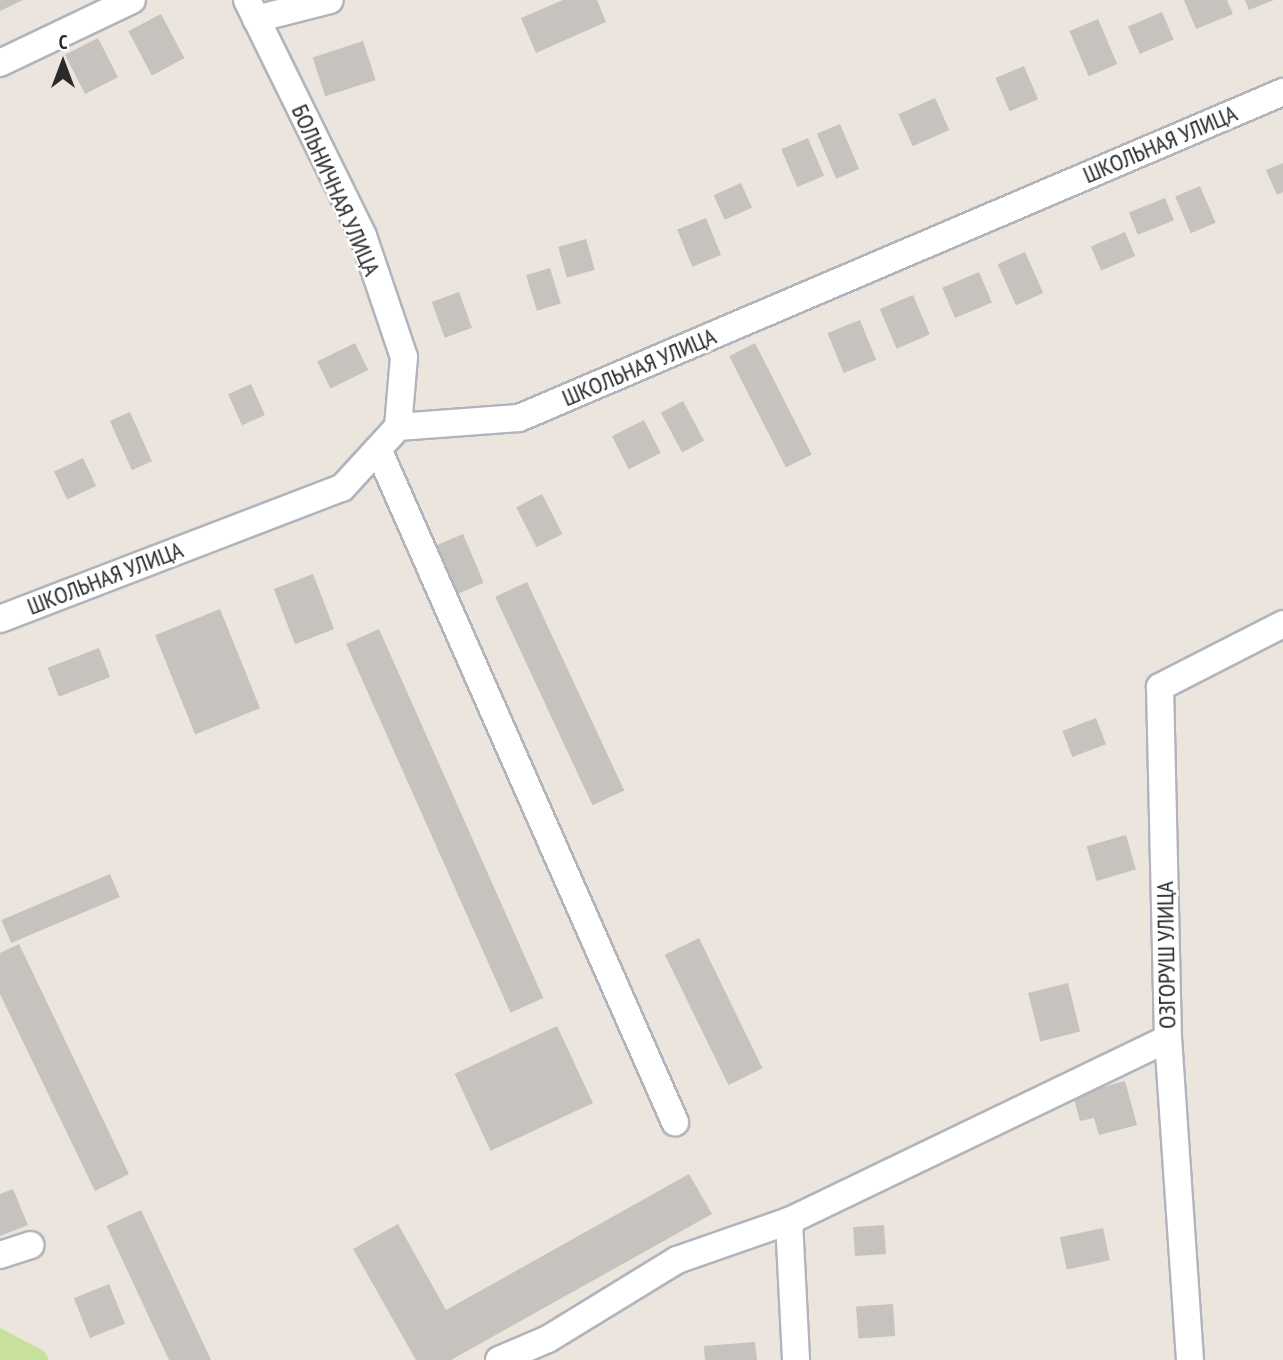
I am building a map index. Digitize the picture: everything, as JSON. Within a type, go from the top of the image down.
[{"type":"street","points":[[0,63],[132,0]]},
{"type":"street","points":[[251,10],[330,0]]},
{"type":"street","name":"БОЛЬНИЧНАЯ УЛИЦА","points":[[251,10],[371,260],[404,357],[398,427]]},
{"type":"street","name":"ШКОЛЬНАЯ УЛИЦА","points":[[0,618],[342,488],[398,427],[519,418],[1283,92]]},
{"type":"street","points":[[378,449],[675,1122]]},
{"type":"street","name":"ОЗГОРУШ УЛИЦА","points":[[1190,1360],[1168,1038],[1160,687],[1283,624]]},
{"type":"street","points":[[499,1360],[548,1339],[677,1260],[789,1221],[1168,1038]]},
{"type":"street","points":[[789,1221],[796,1360]]},
{"type":"street","points":[[0,1255],[30,1245]]},
{"type":"green space","points":[[0,1328],[44,1351],[49,1360],[0,1360]]},
{"type":"building","points":[[0,0],[23,0],[0,11]]},
{"type":"building","points":[[563,0],[597,0],[606,22],[536,53],[521,18]]},
{"type":"building","points":[[1184,0],[1227,0],[1233,14],[1196,29]]},
{"type":"building","points":[[1245,0],[1274,0],[1249,10]]},
{"type":"building","points":[[1162,12],[1174,40],[1140,54],[1128,26]]},
{"type":"building","points":[[161,14],[184,58],[152,76],[128,31]]},
{"type":"building","points":[[1098,19],[1117,64],[1089,76],[1069,31]]},
{"type":"building","points":[[98,38],[118,77],[85,94],[65,55]]},
{"type":"building","points":[[363,41],[376,80],[325,96],[313,57]]},
{"type":"building","points":[[1024,66],[1038,99],[1010,111],[995,78]]},
{"type":"building","points":[[935,98],[949,130],[913,146],[898,114]]},
{"type":"building","points":[[840,124],[859,169],[836,179],[817,134]]},
{"type":"building","points":[[808,138],[824,176],[797,187],[781,149]]},
{"type":"building","points":[[1283,163],[1283,192],[1277,195],[1266,170]]},
{"type":"building","points":[[741,183],[752,208],[725,220],[714,195]]},
{"type":"building","points":[[1200,186],[1216,223],[1191,233],[1175,197]]},
{"type":"building","points":[[1165,198],[1174,220],[1138,235],[1129,213]]},
{"type":"building","points":[[706,218],[721,255],[692,267],[677,230]]},
{"type":"building","points":[[1125,232],[1135,256],[1101,270],[1091,246]]},
{"type":"building","points":[[586,239],[595,270],[567,278],[558,247]]},
{"type":"building","points":[[1025,252],[1043,293],[1016,305],[998,264]]},
{"type":"building","points":[[550,268],[561,303],[537,311],[526,275]]},
{"type":"building","points":[[979,272],[992,302],[955,318],[942,288]]},
{"type":"building","points":[[459,292],[472,328],[445,338],[432,302]]},
{"type":"building","points":[[913,295],[930,335],[897,349],[880,309]]},
{"type":"building","points":[[860,320],[876,360],[844,373],[828,333]]},
{"type":"building","points":[[355,343],[368,370],[330,388],[317,361]]},
{"type":"building","points":[[755,343],[812,454],[786,468],[729,356]]},
{"type":"building","points":[[251,384],[265,415],[242,425],[228,394]]},
{"type":"building","points":[[683,401],[704,441],[682,452],[661,413]]},
{"type":"building","points":[[130,412],[152,461],[132,470],[110,421]]},
{"type":"building","points":[[644,420],[661,453],[629,469],[612,436]]},
{"type":"building","points":[[83,458],[96,486],[67,500],[54,472]]},
{"type":"building","points":[[542,494],[562,534],[537,547],[516,507]]},
{"type":"building","points":[[463,534],[484,583],[458,594],[437,545]]},
{"type":"building","points":[[313,574],[334,629],[295,644],[274,589]]},
{"type":"building","points":[[527,582],[624,790],[592,805],[495,597]]},
{"type":"building","points":[[220,609],[260,708],[195,734],[155,635]]},
{"type":"building","points":[[379,629],[543,998],[510,1013],[346,644]]},
{"type":"building","points":[[99,648],[110,677],[59,697],[48,668]]},
{"type":"building","points":[[1096,718],[1106,744],[1072,757],[1062,731]]},
{"type":"building","points":[[1126,835],[1136,870],[1097,881],[1087,846]]},
{"type":"building","points":[[110,874],[120,897],[11,943],[1,920]]},
{"type":"building","points":[[699,938],[763,1068],[728,1085],[665,955]]},
{"type":"building","points":[[19,944],[129,1174],[95,1191],[0,994],[0,953]]},
{"type":"building","points":[[1068,983],[1080,1032],[1040,1041],[1028,993]]},
{"type":"building","points":[[557,1026],[593,1103],[491,1151],[455,1074]]},
{"type":"building","points":[[1125,1081],[1137,1125],[1099,1135],[1094,1118],[1080,1121],[1073,1095]]},
{"type":"building","points":[[689,1174],[712,1214],[451,1360],[416,1360],[353,1249],[398,1224],[446,1310]]},
{"type":"building","points":[[13,1189],[28,1225],[0,1236],[0,1194]]},
{"type":"building","points":[[141,1210],[211,1360],[169,1360],[107,1226]]},
{"type":"building","points":[[884,1225],[886,1254],[855,1256],[853,1227]]},
{"type":"building","points":[[1103,1228],[1110,1260],[1067,1269],[1060,1237]]},
{"type":"building","points":[[109,1284],[125,1324],[90,1338],[74,1298]]},
{"type":"building","points":[[893,1304],[895,1336],[858,1339],[856,1307]]},
{"type":"building","points":[[755,1342],[757,1360],[705,1360],[704,1346]]}]
